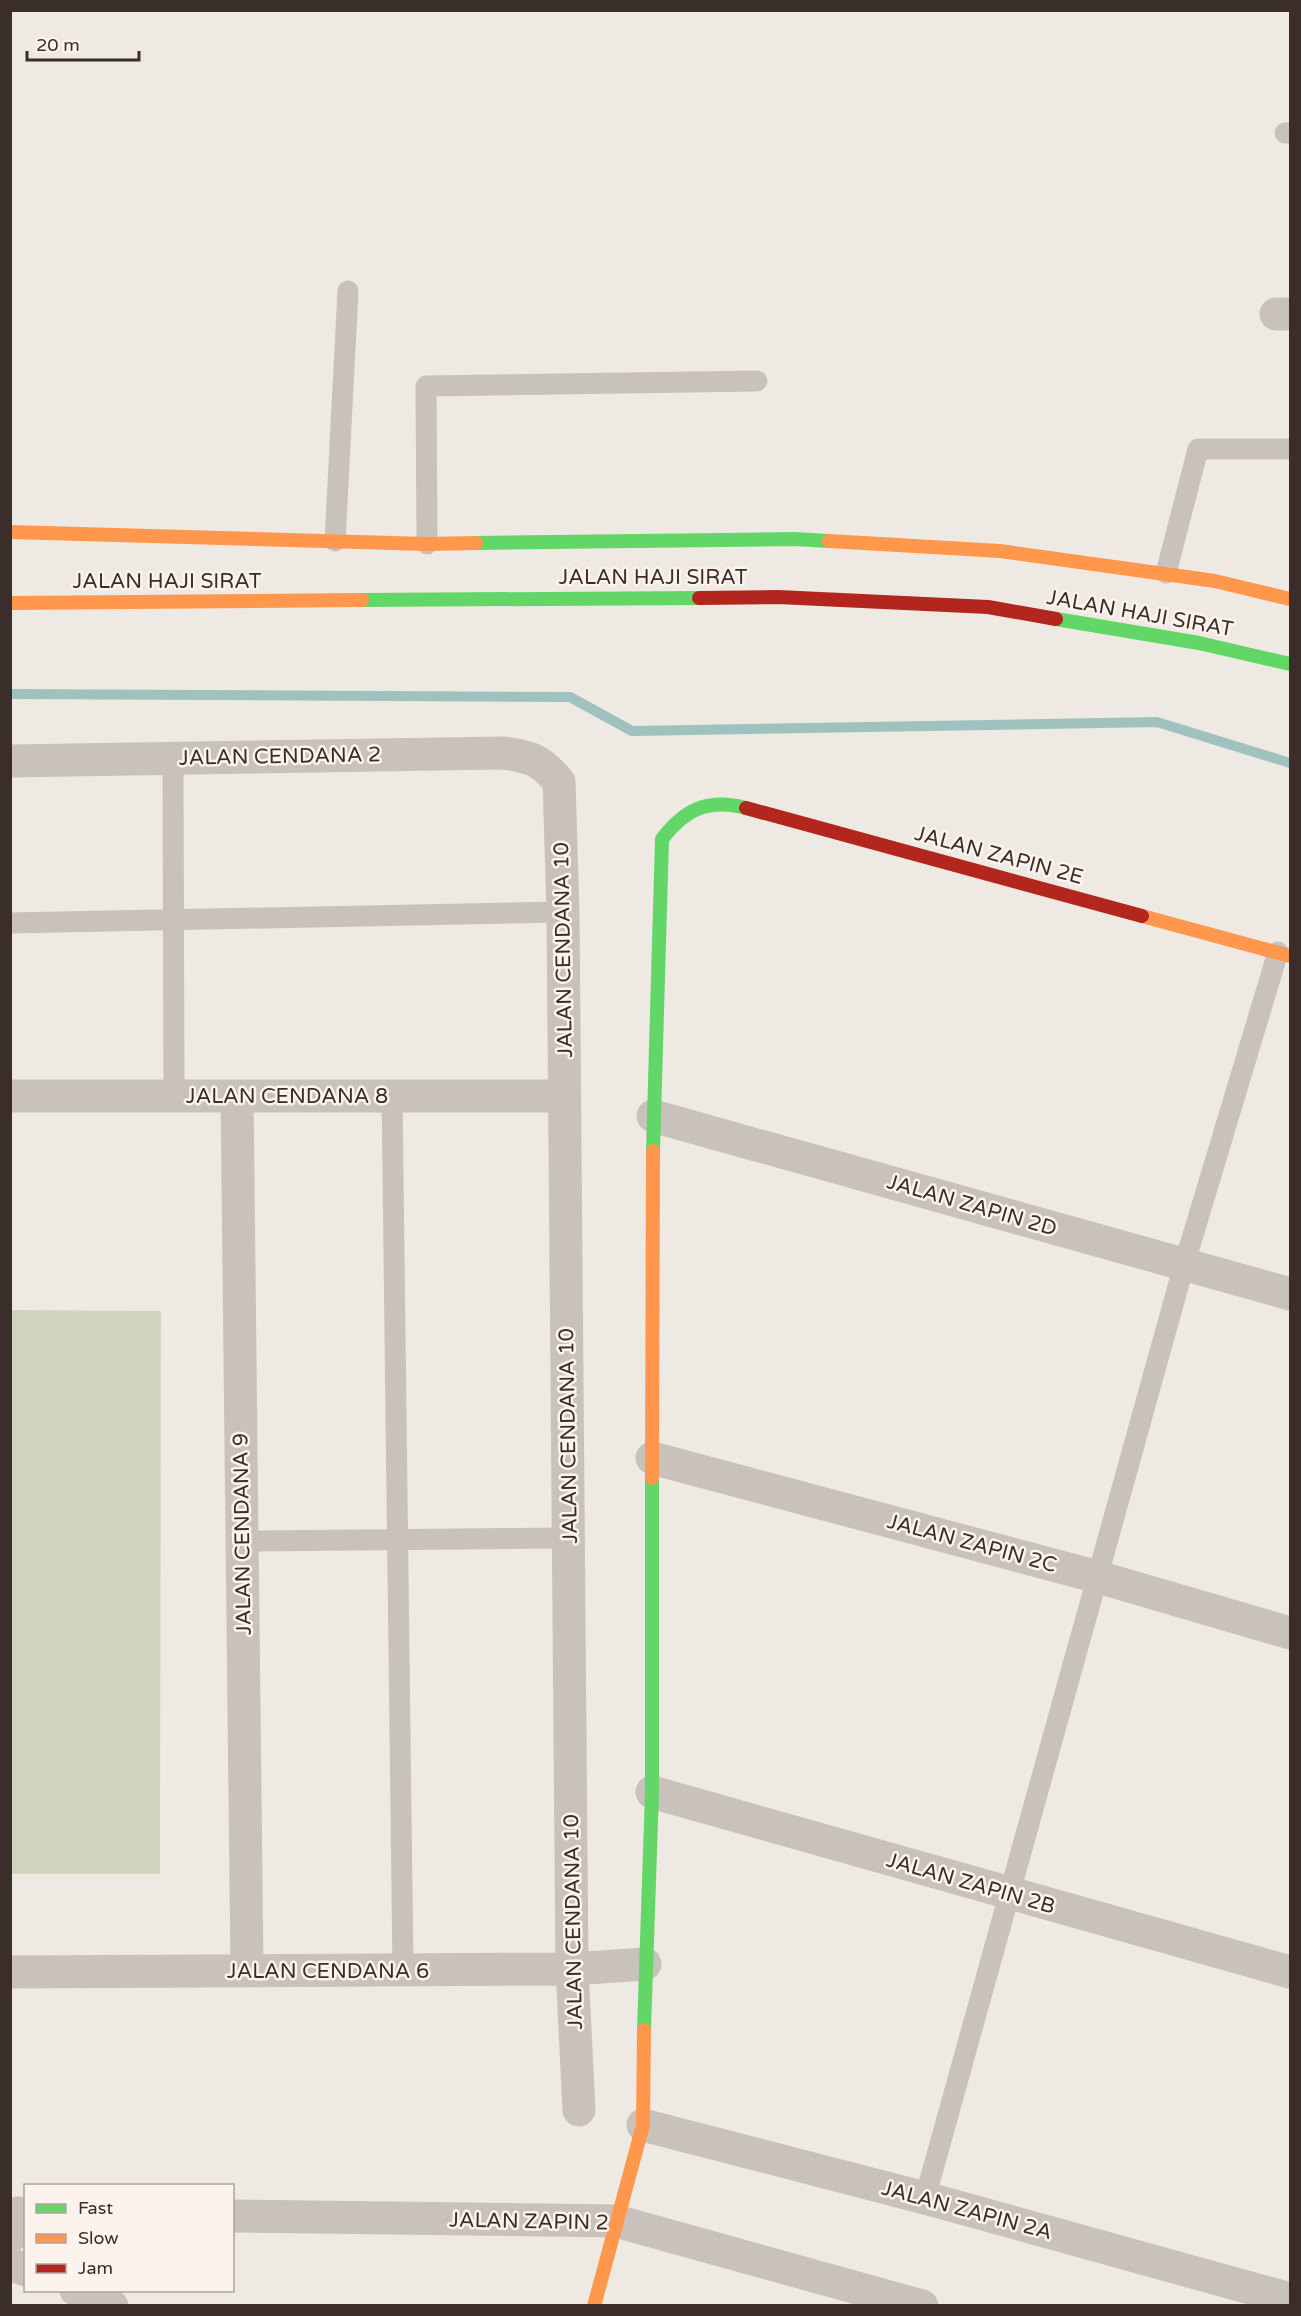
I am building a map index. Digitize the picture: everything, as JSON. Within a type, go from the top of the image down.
[{"type":"main road","name":"JALAN HAJI SIRAT","points":[[10,532],[427,544],[794,539],[1000,551],[1166,573],[1215,581],[1290,598]]},
{"type":"main road","name":"JALAN HAJI SIRAT","points":[[10,603],[778,597],[988,607],[1199,643],[1290,664]]},
{"type":"main road","name":"JALAN ZAPIN 2E","points":[[653,1116],[662,839],[675,821],[695,807],[738,806],[1284,954]]},
{"type":"main road","points":[[597,2305],[616,2221],[643,2125],[645,1964],[652,1792],[653,1116]]},
{"type":"street","name":"JALAN CENDANA 2","points":[[10,760],[502,753],[526,756],[546,766]]},
{"type":"street","name":"JALAN CENDANA 10","points":[[546,766],[559,782],[563,912],[572,1970],[579,2110]]},
{"type":"street","name":"JALAN CENDANA 8","points":[[10,1096],[564,1096]]},
{"type":"street","name":"JALAN CENDANA 9","points":[[237,1096],[247,1971]]},
{"type":"street","name":"JALAN ZAPIN 2D","points":[[653,1116],[1290,1294]]},
{"type":"street","name":"JALAN ZAPIN 2C","points":[[652,1458],[1098,1577],[1290,1633]]},
{"type":"street","name":"JALAN ZAPIN 2B","points":[[652,1792],[1290,1972]]},
{"type":"street","name":"JALAN CENDANA 6","points":[[10,1972],[572,1970],[645,1964]]},
{"type":"street","name":"JALAN ZAPIN 2A","points":[[643,2125],[925,2198],[1290,2300]]},
{"type":"street","name":"JALAN ZAPIN 2","points":[[234,2216],[616,2221],[922,2306]]},
{"type":"street","points":[[80,2292],[112,2306]]},
{"type":"lane","points":[[335,541],[348,291]]},
{"type":"lane","points":[[427,544],[426,386],[757,381]]},
{"type":"lane","points":[[1166,573],[1198,449],[1290,449]]},
{"type":"lane","points":[[173,758],[174,1096]]},
{"type":"lane","points":[[10,923],[563,912]]},
{"type":"lane","points":[[925,2198],[1184,1265],[1284,954]]},
{"type":"lane","points":[[392,1096],[403,1971]]},
{"type":"lane","points":[[242,1541],[569,1538]]},
{"type":"green space","points":[[11,1310],[161,1311],[160,1874],[11,1874]]},
{"type":"waterway","points":[[10,694],[570,697],[632,731],[1157,722],[1290,763]]},
{"type":"traffic: fast","points":[[476,543],[794,539],[829,541]]},
{"type":"traffic: fast","points":[[362,600],[699,598]]},
{"type":"traffic: fast","points":[[1056,619],[1199,643],[1290,664]]},
{"type":"traffic: fast","points":[[653,1151],[662,839],[679,820],[698,808],[720,804],[746,808]]},
{"type":"traffic: fast","points":[[644,2030],[652,1792],[652,1478]]},
{"type":"traffic: slow","points":[[10,532],[427,544],[476,543]]},
{"type":"traffic: slow","points":[[829,541],[1000,551],[1215,581],[1290,599]]},
{"type":"traffic: slow","points":[[10,603],[362,600]]},
{"type":"traffic: slow","points":[[1142,916],[1290,956]]},
{"type":"traffic: slow","points":[[652,1478],[653,1151]]},
{"type":"traffic: slow","points":[[594,2306],[643,2125],[644,2030]]},
{"type":"traffic: jam","points":[[699,598],[778,597],[988,607],[1056,619]]},
{"type":"traffic: jam","points":[[746,808],[1142,916]]}]
